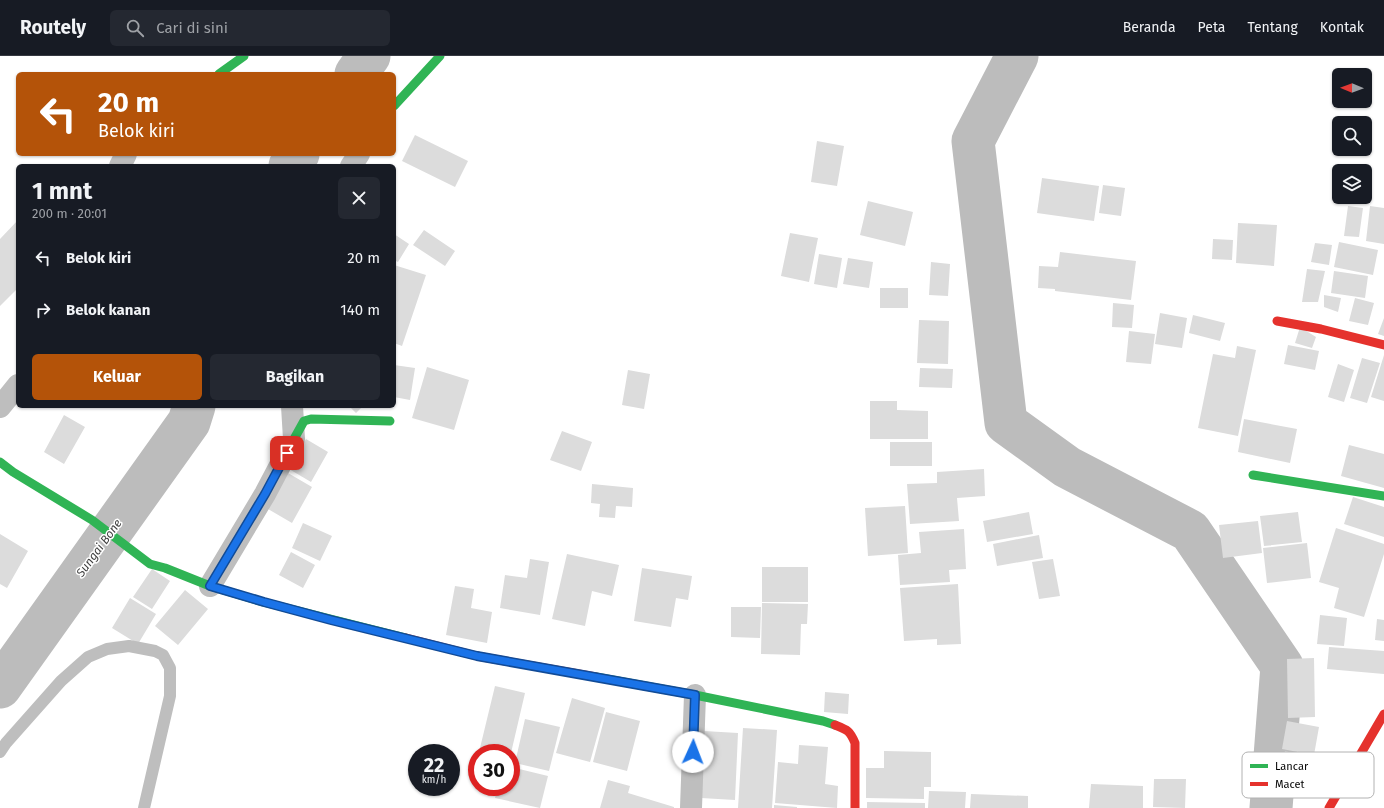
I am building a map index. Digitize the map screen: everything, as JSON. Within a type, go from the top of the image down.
[{"type":"street","points":[[222,72],[244,56]]},
{"type":"street","points":[[396,104],[440,56]]},
{"type":"street","points":[[1277,321],[1321,328],[1384,345]]},
{"type":"street","points":[[0,407],[16,387]]},
{"type":"street","points":[[293,409],[294,439]]},
{"type":"street","points":[[210,586],[265,494],[304,421],[311,419],[390,421]]},
{"type":"street","points":[[0,462],[92,520],[150,564],[165,568],[210,586],[331,620],[477,656],[695,695],[823,721],[846,729],[851,733],[855,743],[855,808]]},
{"type":"street","points":[[1253,475],[1384,496]]},
{"type":"street","points":[[691,808],[695,695]]},
{"type":"street","points":[[1361,752],[1384,714]]},
{"type":"street","points":[[1329,808],[1334,798]]},
{"type":"lane","points":[[0,752],[6,743],[61,681],[88,658],[108,649],[129,646],[155,651],[164,655],[170,668],[170,696],[144,808]]},
{"type":"building","points":[[415,135],[468,161],[455,187],[402,161]]},
{"type":"building","points":[[817,141],[844,146],[837,186],[811,182]]},
{"type":"building","points":[[1042,178],[1099,186],[1094,221],[1037,213]]},
{"type":"building","points":[[1103,185],[1125,188],[1121,216],[1099,213]]},
{"type":"building","points":[[868,201],[913,212],[905,246],[860,235]]},
{"type":"building","points":[[1348,206],[1363,208],[1359,237],[1344,236]]},
{"type":"building","points":[[1370,206],[1384,208],[1384,244],[1366,241]]},
{"type":"building","points":[[16,222],[16,290],[0,306],[0,239]]},
{"type":"building","points":[[1238,223],[1277,225],[1274,266],[1236,263]]},
{"type":"building","points":[[424,230],[455,251],[445,266],[413,245]]},
{"type":"building","points":[[790,233],[818,238],[809,282],[781,276]]},
{"type":"building","points":[[396,235],[409,244],[398,262],[396,261]]},
{"type":"building","points":[[1213,239],[1233,240],[1232,260],[1212,259]]},
{"type":"building","points":[[1339,242],[1378,250],[1373,275],[1334,267]]},
{"type":"building","points":[[1315,243],[1332,245],[1329,265],[1311,262]]},
{"type":"building","points":[[1060,252],[1136,261],[1131,300],[1038,288],[1039,266],[1058,267]]},
{"type":"building","points":[[819,254],[842,258],[837,288],[814,284]]},
{"type":"building","points":[[848,258],[873,262],[869,288],[843,284]]},
{"type":"building","points":[[931,262],[950,264],[948,296],[929,295]]},
{"type":"building","points":[[396,266],[426,275],[402,346],[396,344]]},
{"type":"building","points":[[1307,269],[1325,271],[1318,302],[1302,302]]},
{"type":"building","points":[[1334,271],[1368,276],[1365,298],[1331,293]]},
{"type":"building","points":[[880,288],[908,288],[908,308],[880,308]]},
{"type":"building","points":[[1324,295],[1341,298],[1338,312],[1324,307]]},
{"type":"building","points":[[1355,298],[1374,303],[1368,325],[1349,321]]},
{"type":"building","points":[[1113,303],[1134,305],[1132,328],[1112,327]]},
{"type":"building","points":[[1160,313],[1187,318],[1182,348],[1155,344]]},
{"type":"building","points":[[1193,315],[1225,323],[1220,341],[1189,333]]},
{"type":"building","points":[[1384,318],[1384,336],[1378,334]]},
{"type":"building","points":[[919,320],[949,321],[948,364],[917,363]]},
{"type":"building","points":[[1300,327],[1316,337],[1312,348],[1295,343]]},
{"type":"building","points":[[1129,331],[1155,334],[1151,364],[1126,362]]},
{"type":"building","points":[[1288,345],[1319,351],[1315,370],[1284,364]]},
{"type":"building","points":[[1237,346],[1256,350],[1238,436],[1198,428],[1213,354],[1235,358]]},
{"type":"building","points":[[1384,355],[1384,401],[1371,397]]},
{"type":"building","points":[[1362,358],[1380,363],[1367,403],[1350,398]]},
{"type":"building","points":[[1338,364],[1354,370],[1344,402],[1328,397]]},
{"type":"building","points":[[396,365],[415,368],[410,400],[396,397]]},
{"type":"building","points":[[427,367],[469,380],[454,430],[412,418]]},
{"type":"building","points":[[920,368],[953,369],[952,388],[919,387]]},
{"type":"building","points":[[628,370],[650,374],[644,409],[622,405]]},
{"type":"building","points":[[870,401],[897,401],[897,410],[928,411],[928,439],[870,439]]},
{"type":"building","points":[[351,408],[361,408],[356,413]]},
{"type":"building","points":[[64,415],[85,427],[64,464],[44,452]]},
{"type":"building","points":[[1244,419],[1297,429],[1290,463],[1238,452]]},
{"type":"building","points":[[562,431],[592,442],[581,471],[550,460]]},
{"type":"building","points":[[306,439],[328,452],[311,482],[289,469]]},
{"type":"building","points":[[890,442],[932,442],[932,466],[890,466]]},
{"type":"building","points":[[1349,445],[1384,454],[1384,488],[1341,476]]},
{"type":"building","points":[[984,469],[985,496],[957,498],[959,521],[910,524],[907,484],[937,483],[937,472]]},
{"type":"building","points":[[288,473],[312,487],[292,523],[268,509]]},
{"type":"building","points":[[592,484],[633,488],[632,507],[616,506],[615,518],[599,517],[600,504],[591,503]]},
{"type":"building","points":[[1353,497],[1384,507],[1384,537],[1344,524]]},
{"type":"building","points":[[905,506],[908,553],[868,556],[865,508]]},
{"type":"building","points":[[1029,512],[1033,534],[987,542],[983,521]]},
{"type":"building","points":[[1298,512],[1302,542],[1264,546],[1260,516]]},
{"type":"building","points":[[1258,521],[1262,553],[1223,558],[1219,525]]},
{"type":"building","points":[[303,523],[332,536],[320,561],[292,548]]},
{"type":"building","points":[[1336,528],[1384,544],[1384,554],[1364,617],[1334,608],[1339,588],[1319,582]]},
{"type":"building","points":[[964,529],[966,569],[949,570],[950,582],[900,585],[898,555],[921,553],[919,532]]},
{"type":"building","points":[[0,534],[28,551],[7,588],[0,584]]},
{"type":"building","points":[[1039,535],[1043,558],[997,566],[993,544]]},
{"type":"building","points":[[1307,543],[1311,578],[1267,583],[1263,548]]},
{"type":"building","points":[[291,552],[315,565],[303,588],[279,575]]},
{"type":"building","points":[[567,554],[619,565],[612,596],[592,591],[585,626],[552,619]]},
{"type":"building","points":[[530,559],[549,562],[540,615],[500,608],[505,575],[527,578]]},
{"type":"building","points":[[1053,559],[1060,596],[1039,599],[1032,562]]},
{"type":"building","points":[[762,567],[808,567],[808,602],[762,602]]},
{"type":"building","points":[[642,568],[692,576],[688,600],[676,598],[671,627],[634,621]]},
{"type":"building","points":[[152,569],[170,581],[152,609],[133,597]]},
{"type":"building","points":[[958,584],[961,644],[937,645],[937,639],[904,641],[900,588]]},
{"type":"building","points":[[455,586],[474,589],[471,608],[492,612],[487,643],[446,635]]},
{"type":"building","points":[[185,590],[208,609],[178,645],[155,626]]},
{"type":"building","points":[[130,598],[156,614],[138,644],[112,628]]},
{"type":"building","points":[[762,603],[808,604],[807,624],[801,624],[800,655],[761,654]]},
{"type":"building","points":[[731,607],[761,607],[760,638],[731,637]]},
{"type":"building","points":[[1320,615],[1347,618],[1344,646],[1317,644]]},
{"type":"building","points":[[1377,619],[1384,620],[1384,641],[1375,640]]},
{"type":"building","points":[[1329,647],[1384,651],[1384,674],[1327,669]]},
{"type":"building","points":[[1314,658],[1315,717],[1288,718],[1287,659]]},
{"type":"building","points":[[495,686],[525,693],[513,744],[481,744]]},
{"type":"building","points":[[825,692],[849,694],[848,714],[824,712]]},
{"type":"building","points":[[572,698],[605,708],[590,762],[556,753]]},
{"type":"building","points":[[606,712],[640,721],[627,771],[593,762]]},
{"type":"building","points":[[525,719],[560,727],[549,771],[520,764],[519,744]]},
{"type":"building","points":[[1287,721],[1319,727],[1315,752],[1298,752],[1282,749]]},
{"type":"building","points":[[743,728],[777,730],[772,808],[738,808]]},
{"type":"building","points":[[704,731],[738,733],[735,800],[701,798]]},
{"type":"building","points":[[799,745],[828,747],[825,784],[838,786],[837,808],[775,803],[778,762],[798,764]]},
{"type":"building","points":[[884,751],[931,752],[931,787],[924,787],[924,799],[866,798],[866,768],[884,768]]},
{"type":"building","points":[[520,769],[548,776],[540,808],[495,798],[496,796],[520,796]]},
{"type":"building","points":[[1154,779],[1186,779],[1185,808],[1153,807]]},
{"type":"building","points":[[608,780],[630,786],[628,793],[674,808],[600,808]]},
{"type":"building","points":[[1091,784],[1143,786],[1143,808],[1089,808]]},
{"type":"building","points":[[929,791],[966,792],[965,808],[928,808]]},
{"type":"building","points":[[971,794],[1028,796],[1028,808],[970,808]]},
{"type":"building","points":[[867,802],[925,803],[925,808],[867,808]]},
{"type":"building","points":[[774,805],[797,807],[797,808],[774,808]]},
{"type":"waterway","name":"Sungai Bone","points":[[357,72],[369,56]]},
{"type":"waterway","points":[[1017,56],[973,141],[1006,423],[1067,467],[1190,531],[1282,666],[1275,752]]},
{"type":"waterway","name":"Sungai Bone","points":[[291,164],[297,156]]},
{"type":"waterway","name":"Sungai Bone","points":[[0,687],[189,422],[193,408]]},
{"type":"waterway","points":[[1271,808],[1272,798]]},
{"type":"traffic: fast","points":[[222,72],[244,56]]},
{"type":"traffic: fast","points":[[396,104],[440,56]]},
{"type":"traffic: fast","points":[[294,439],[304,421],[311,419],[390,421]]},
{"type":"traffic: fast","points":[[0,462],[13,472],[92,520],[150,564],[165,568],[210,586],[263,602],[406,638]]},
{"type":"traffic: fast","points":[[1253,475],[1384,496]]},
{"type":"traffic: fast","points":[[596,677],[695,695],[823,721],[835,725]]},
{"type":"traffic: jam","points":[[1277,321],[1321,329],[1384,345]]},
{"type":"traffic: jam","points":[[406,638],[477,656],[596,677]]},
{"type":"traffic: jam","points":[[1362,752],[1384,714]]},
{"type":"traffic: jam","points":[[835,725],[848,731],[855,743],[855,808]]},
{"type":"traffic: jam","points":[[1329,808],[1335,798]]},
{"type":"route","points":[[287,453],[265,494],[210,586],[331,620],[477,656],[695,695],[693,752]]}]
